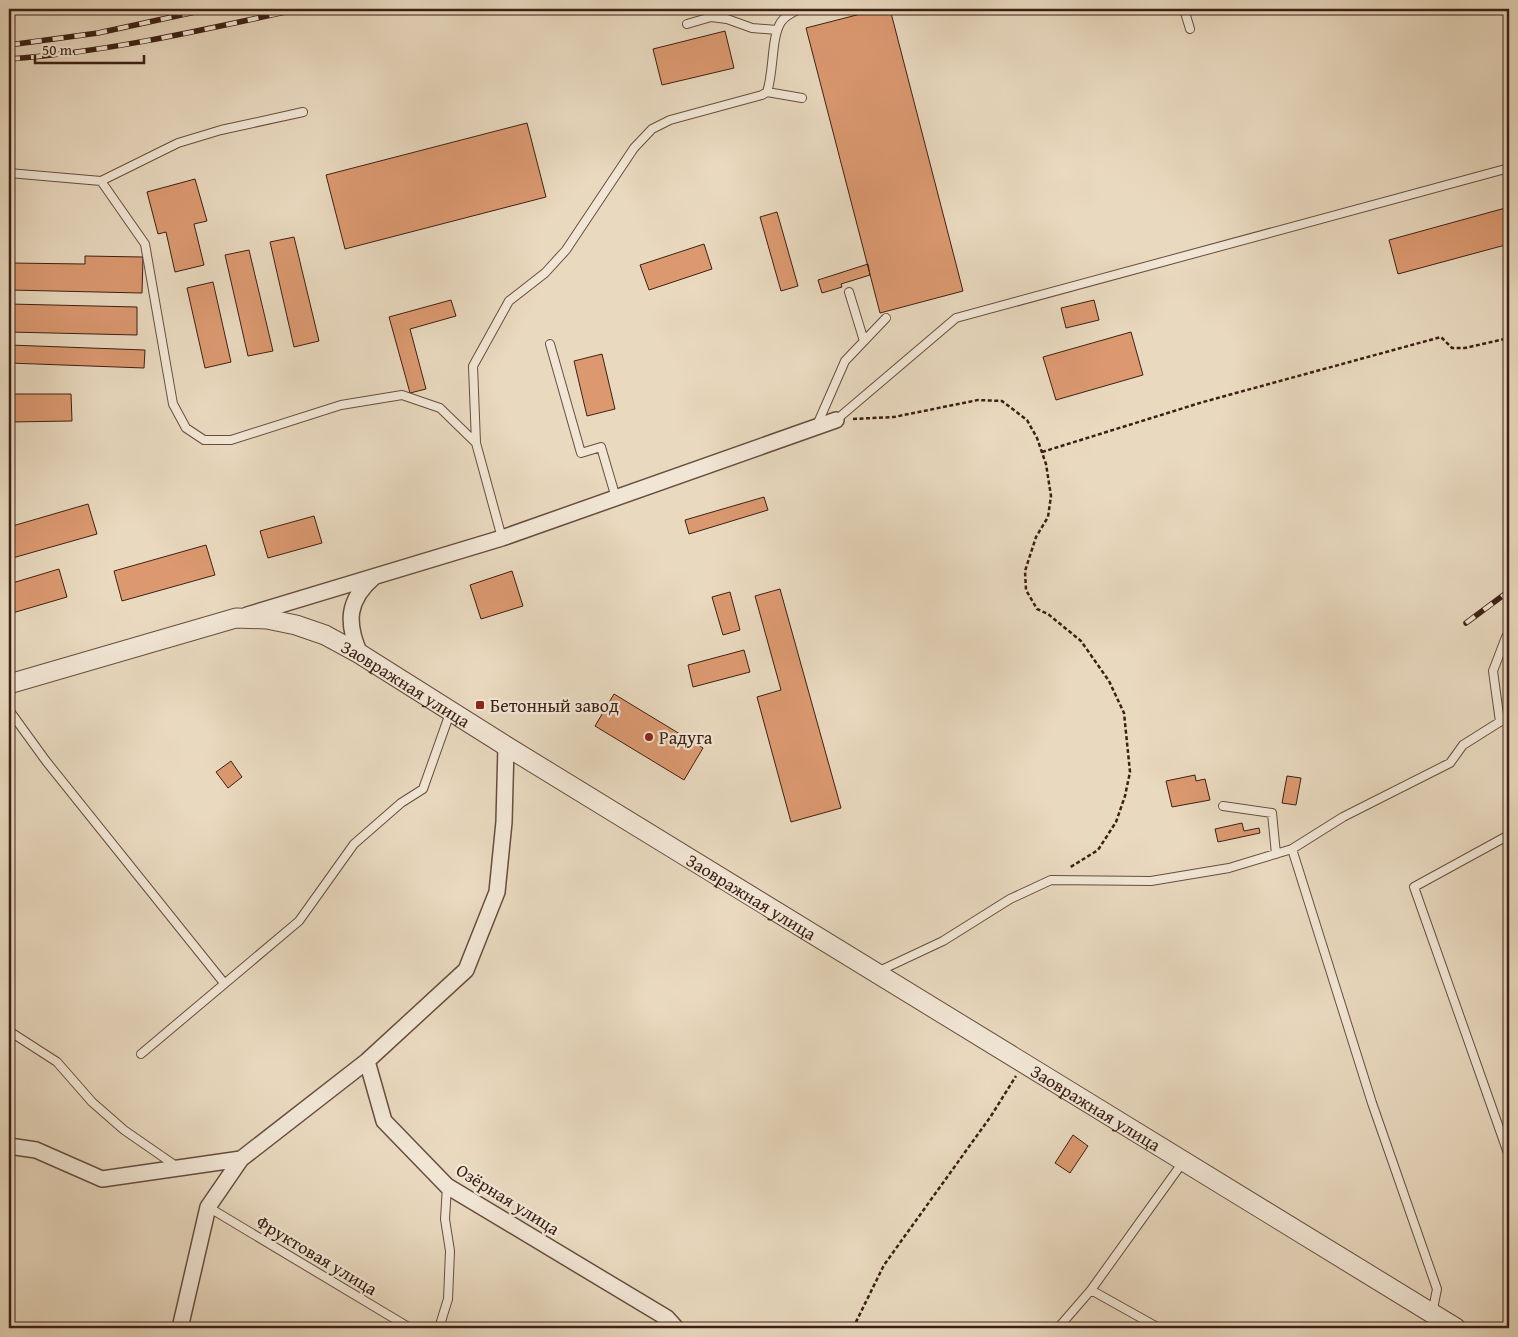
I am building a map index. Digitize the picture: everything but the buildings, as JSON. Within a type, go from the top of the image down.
[{"type":"street","points":[[236,618],[502,538],[836,420]]},
{"type":"street","points":[[360,654],[352,637],[351,619],[355,601],[364,586],[375,576]]},
{"type":"street","name":"Заовражная улица","points":[[9,684],[236,618],[267,619],[296,625],[325,635],[360,654],[875,973],[1456,1328]]},
{"type":"street","points":[[180,1328],[208,1207],[241,1158],[367,1061],[466,970],[497,892],[504,822],[506,746]]},
{"type":"street","name":"Озёрная улица","points":[[367,1061],[384,1121],[447,1186],[667,1318],[676,1328]]},
{"type":"street","points":[[9,1146],[36,1150],[102,1179],[241,1158]]},
{"type":"lane","points":[[502,538],[476,443],[473,366],[509,301],[545,273],[566,250],[634,148],[652,129],[670,120],[767,92],[771,81],[777,30],[782,21],[791,13],[800,9]]},
{"type":"lane","points":[[1184,9],[1190,29]]},
{"type":"lane","points":[[687,24],[719,18],[752,28],[777,30]]},
{"type":"lane","points":[[767,92],[802,98]]},
{"type":"lane","points":[[9,173],[101,181],[178,142],[221,130],[303,112]]},
{"type":"lane","points":[[836,420],[956,318],[1509,168]]},
{"type":"lane","points":[[101,181],[145,244],[173,404],[186,428],[204,440],[231,440],[341,405],[402,395],[440,408],[476,443]]},
{"type":"lane","points":[[849,292],[864,340]]},
{"type":"lane","points":[[816,427],[845,360],[886,318]]},
{"type":"lane","points":[[550,344],[581,453],[601,447],[616,498]]},
{"type":"lane","points":[[1500,722],[1493,671],[1506,637],[1509,635]]},
{"type":"lane","points":[[9,710],[46,761],[224,983]]},
{"type":"lane","points":[[141,1054],[299,921],[354,844],[401,803],[423,788],[451,712]]},
{"type":"lane","points":[[875,973],[943,941],[1010,899],[1051,880],[1152,881],[1229,868],[1292,849],[1343,817],[1450,763],[1463,745],[1509,716]]},
{"type":"lane","points":[[1223,806],[1272,813],[1276,854]]},
{"type":"lane","points":[[1509,835],[1414,886],[1509,1156]]},
{"type":"lane","points":[[1292,849],[1372,1102],[1437,1289],[1432,1314]]},
{"type":"lane","points":[[9,1031],[57,1062],[98,1108],[124,1130],[178,1168]]},
{"type":"lane","points":[[1058,1328],[1091,1290],[1183,1162]]},
{"type":"lane","points":[[438,1328],[448,1299],[450,1251],[445,1219],[447,1186]]},
{"type":"lane","name":"Фруктовая улица","points":[[208,1207],[410,1328]]},
{"type":"lane","points":[[1091,1290],[1159,1328]]},
{"type":"path","points":[[1042,452],[1203,402],[1441,337],[1452,348],[1465,348],[1509,338]]},
{"type":"path","points":[[836,420],[894,417],[978,400],[1002,401],[1027,420],[1036,438],[1046,464],[1051,496],[1048,516],[1036,537],[1025,570],[1026,590],[1037,609],[1048,614],[1081,641],[1109,681],[1124,713],[1130,772],[1125,796],[1116,822],[1098,850],[1051,880]]},
{"type":"path","points":[[854,1328],[884,1265],[991,1116],[1024,1064]]},
{"type":"railway","points":[[9,45],[98,33],[209,9]]},
{"type":"railway","points":[[9,59],[119,46],[299,9]]},
{"type":"railway","points":[[1466,623],[1509,591]]},
{"type":"place","name":"Бетонный завод","points":[[480,705]]},
{"type":"place","name":"Радуга","points":[[649,737]]}]
